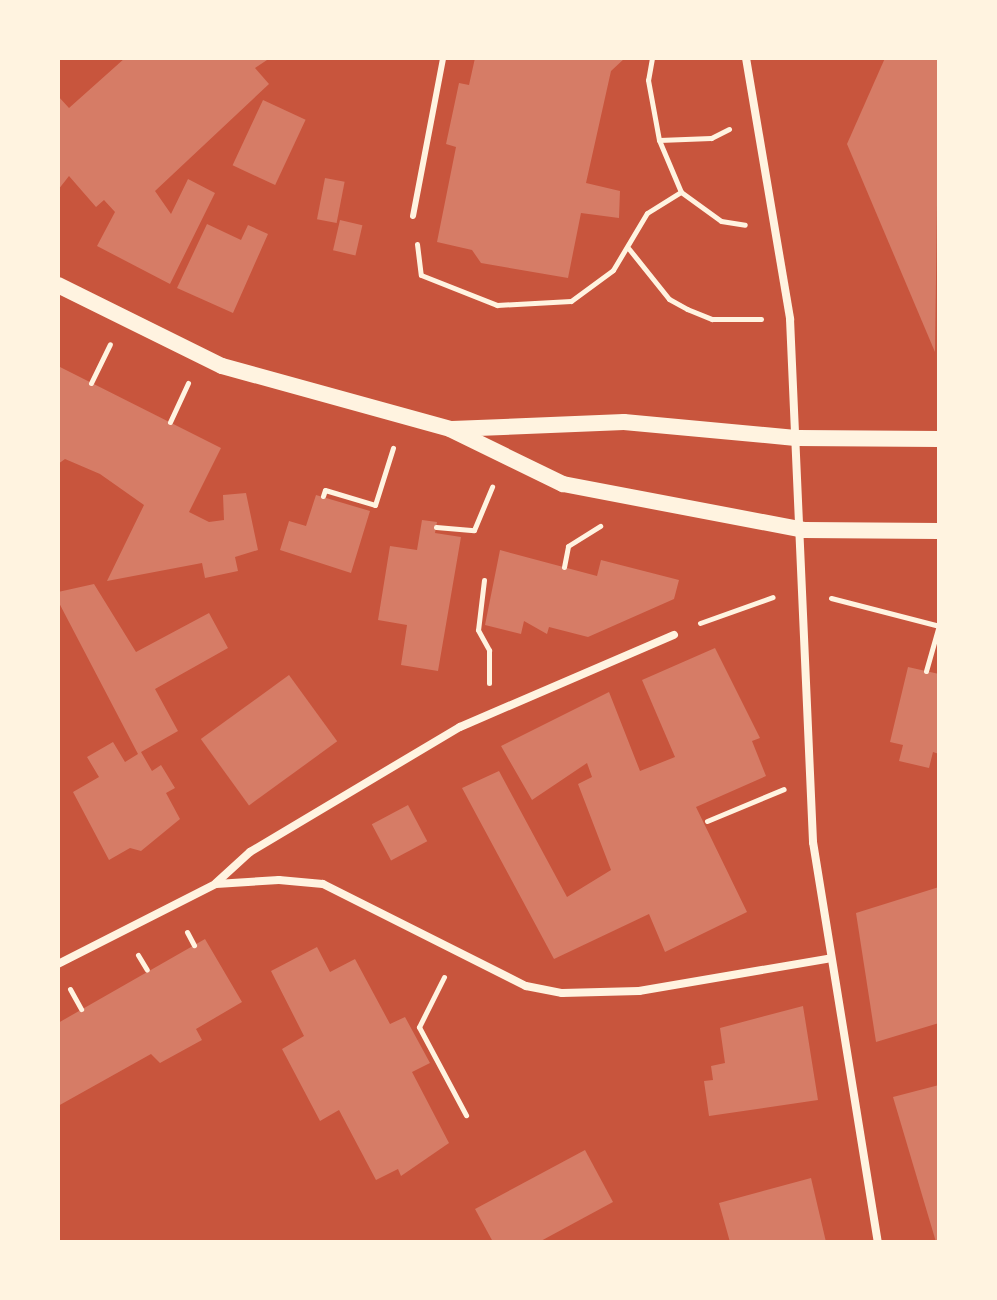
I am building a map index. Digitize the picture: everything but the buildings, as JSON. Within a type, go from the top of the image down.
[{"type":"main road","points":[[58,285],[121,320],[222,366],[450,429],[563,484],[636,504],[804,530],[939,531]]},
{"type":"main road","points":[[450,429],[624,422],[798,438],[939,439]]},
{"type":"street","points":[[746,58],[790,319],[804,530],[810,784],[827,959],[878,1242]]},
{"type":"street","points":[[58,964],[216,884],[250,852],[489,712],[674,635]]},
{"type":"street","points":[[216,884],[323,884],[526,986],[580,995],[827,959]]},
{"type":"lane","points":[[413,216],[443,58]]},
{"type":"path","points":[[652,58],[659,140],[681,192],[721,221],[751,226],[771,216]]},
{"type":"path","points":[[659,140],[711,138],[755,116]]},
{"type":"path","points":[[413,216],[421,275],[497,305],[571,301],[629,249],[647,213],[681,192]]},
{"type":"path","points":[[629,249],[669,299],[687,309],[712,319],[790,319]]},
{"type":"path","points":[[91,383],[121,320]]},
{"type":"path","points":[[323,496],[325,490],[375,505],[403,417]]},
{"type":"path","points":[[436,527],[467,533],[479,526],[502,454]]},
{"type":"path","points":[[564,567],[568,546]]},
{"type":"path","points":[[484,580],[477,608],[489,650],[489,712]]},
{"type":"path","points":[[674,635],[731,609],[804,593],[939,626],[926,671]]},
{"type":"path","points":[[707,821],[810,784]]},
{"type":"path","points":[[457,951],[419,1027],[466,1115]]}]
